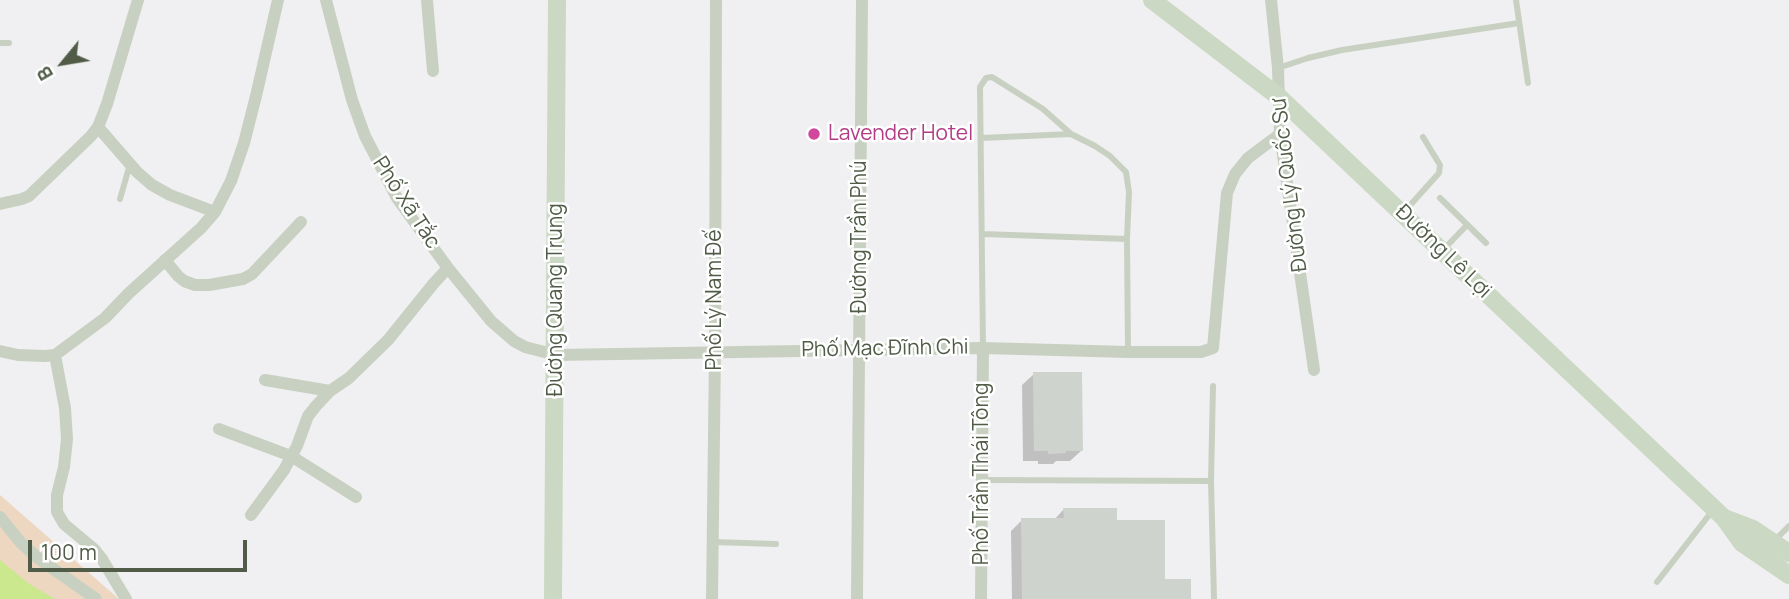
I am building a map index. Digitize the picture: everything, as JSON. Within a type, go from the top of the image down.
[{"type":"street","points":[[0,204],[29,196],[98,127],[138,0]]},
{"type":"street","points":[[0,351],[18,355],[55,355],[105,317],[215,212],[231,181],[244,143],[278,0]]},
{"type":"street","name":"Phố Xã Tắc","points":[[327,0],[352,100],[365,136],[397,198],[491,321],[525,346],[556,355]]},
{"type":"street","points":[[427,0],[433,71]]},
{"type":"street","name":"Đường Quang Trung","points":[[553,599],[557,0]]},
{"type":"street","name":"Phố Lý Nam Đế","points":[[712,599],[716,0]]},
{"type":"street","name":"Đường Trần Phú","points":[[857,599],[862,0]]},
{"type":"street","name":"Đường Lê Lợi","points":[[1152,0],[1279,97],[1719,513],[1742,543],[1789,575]]},
{"type":"street","name":"Đường Lý Quốc Sư","points":[[1272,0],[1280,134],[1314,370]]},
{"type":"street","points":[[98,127],[136,173],[152,185],[170,195],[215,212]]},
{"type":"street","name":"Phố Mạc Đĩnh Chi","points":[[556,355],[983,348],[1201,352],[1213,348],[1227,193],[1235,174],[1248,158],[1280,134]]},
{"type":"street","points":[[164,260],[184,281],[195,285],[243,279],[252,274],[301,222]]},
{"type":"street","points":[[251,515],[277,482],[308,416],[330,391],[349,378],[388,340],[448,268]]},
{"type":"street","name":"Phố Trần Thái Tông","points":[[981,599],[983,348]]},
{"type":"street","points":[[55,355],[65,408],[67,439],[57,495],[57,512],[64,524],[102,559],[126,599]]},
{"type":"street","points":[[265,380],[330,391]]},
{"type":"street","points":[[219,429],[291,456],[356,497]]},
{"type":"street","name":"Đường Lê Lợi","points":[[1719,513],[1753,529],[1789,553]]},
{"type":"street","points":[[0,517],[37,558],[96,599]]},
{"type":"lane","points":[[1516,0],[1528,83]]},
{"type":"lane","points":[[1278,68],[1342,50],[1519,23]]},
{"type":"lane","points":[[0,43],[9,43]]},
{"type":"lane","points":[[983,348],[980,86],[986,78],[992,77],[1035,103],[1071,134],[1102,151],[1126,172],[1129,192],[1128,352]]},
{"type":"lane","points":[[981,138],[1071,134]]},
{"type":"lane","points":[[1403,214],[1439,173],[1440,165],[1423,137]]},
{"type":"lane","points":[[120,199],[130,164]]},
{"type":"lane","points":[[1440,198],[1486,243]]},
{"type":"lane","points":[[1442,251],[1467,225]]},
{"type":"lane","points":[[982,234],[1127,239]]},
{"type":"lane","points":[[1213,386],[1211,481],[1214,599]]},
{"type":"lane","points":[[982,480],[1211,481]]},
{"type":"lane","points":[[1657,582],[1719,513]]},
{"type":"lane","points":[[1773,542],[1789,526]]},
{"type":"lane","points":[[713,542],[776,544]]},
{"type":"shaded area","points":[[0,495],[119,599],[0,599]]},
{"type":"shaded area","points":[[0,560],[28,583],[55,599],[0,599]]},
{"type":"building","points":[[1033,372],[1082,372],[1083,451],[1048,454],[1048,451],[1034,451]]},
{"type":"building","points":[[1063,508],[1117,508],[1117,520],[1165,520],[1165,579],[1191,579],[1191,599],[1022,599],[1021,518],[1064,518]]},
{"type":"place","name":"Lavender Hotel","points":[[814,134]]}]
